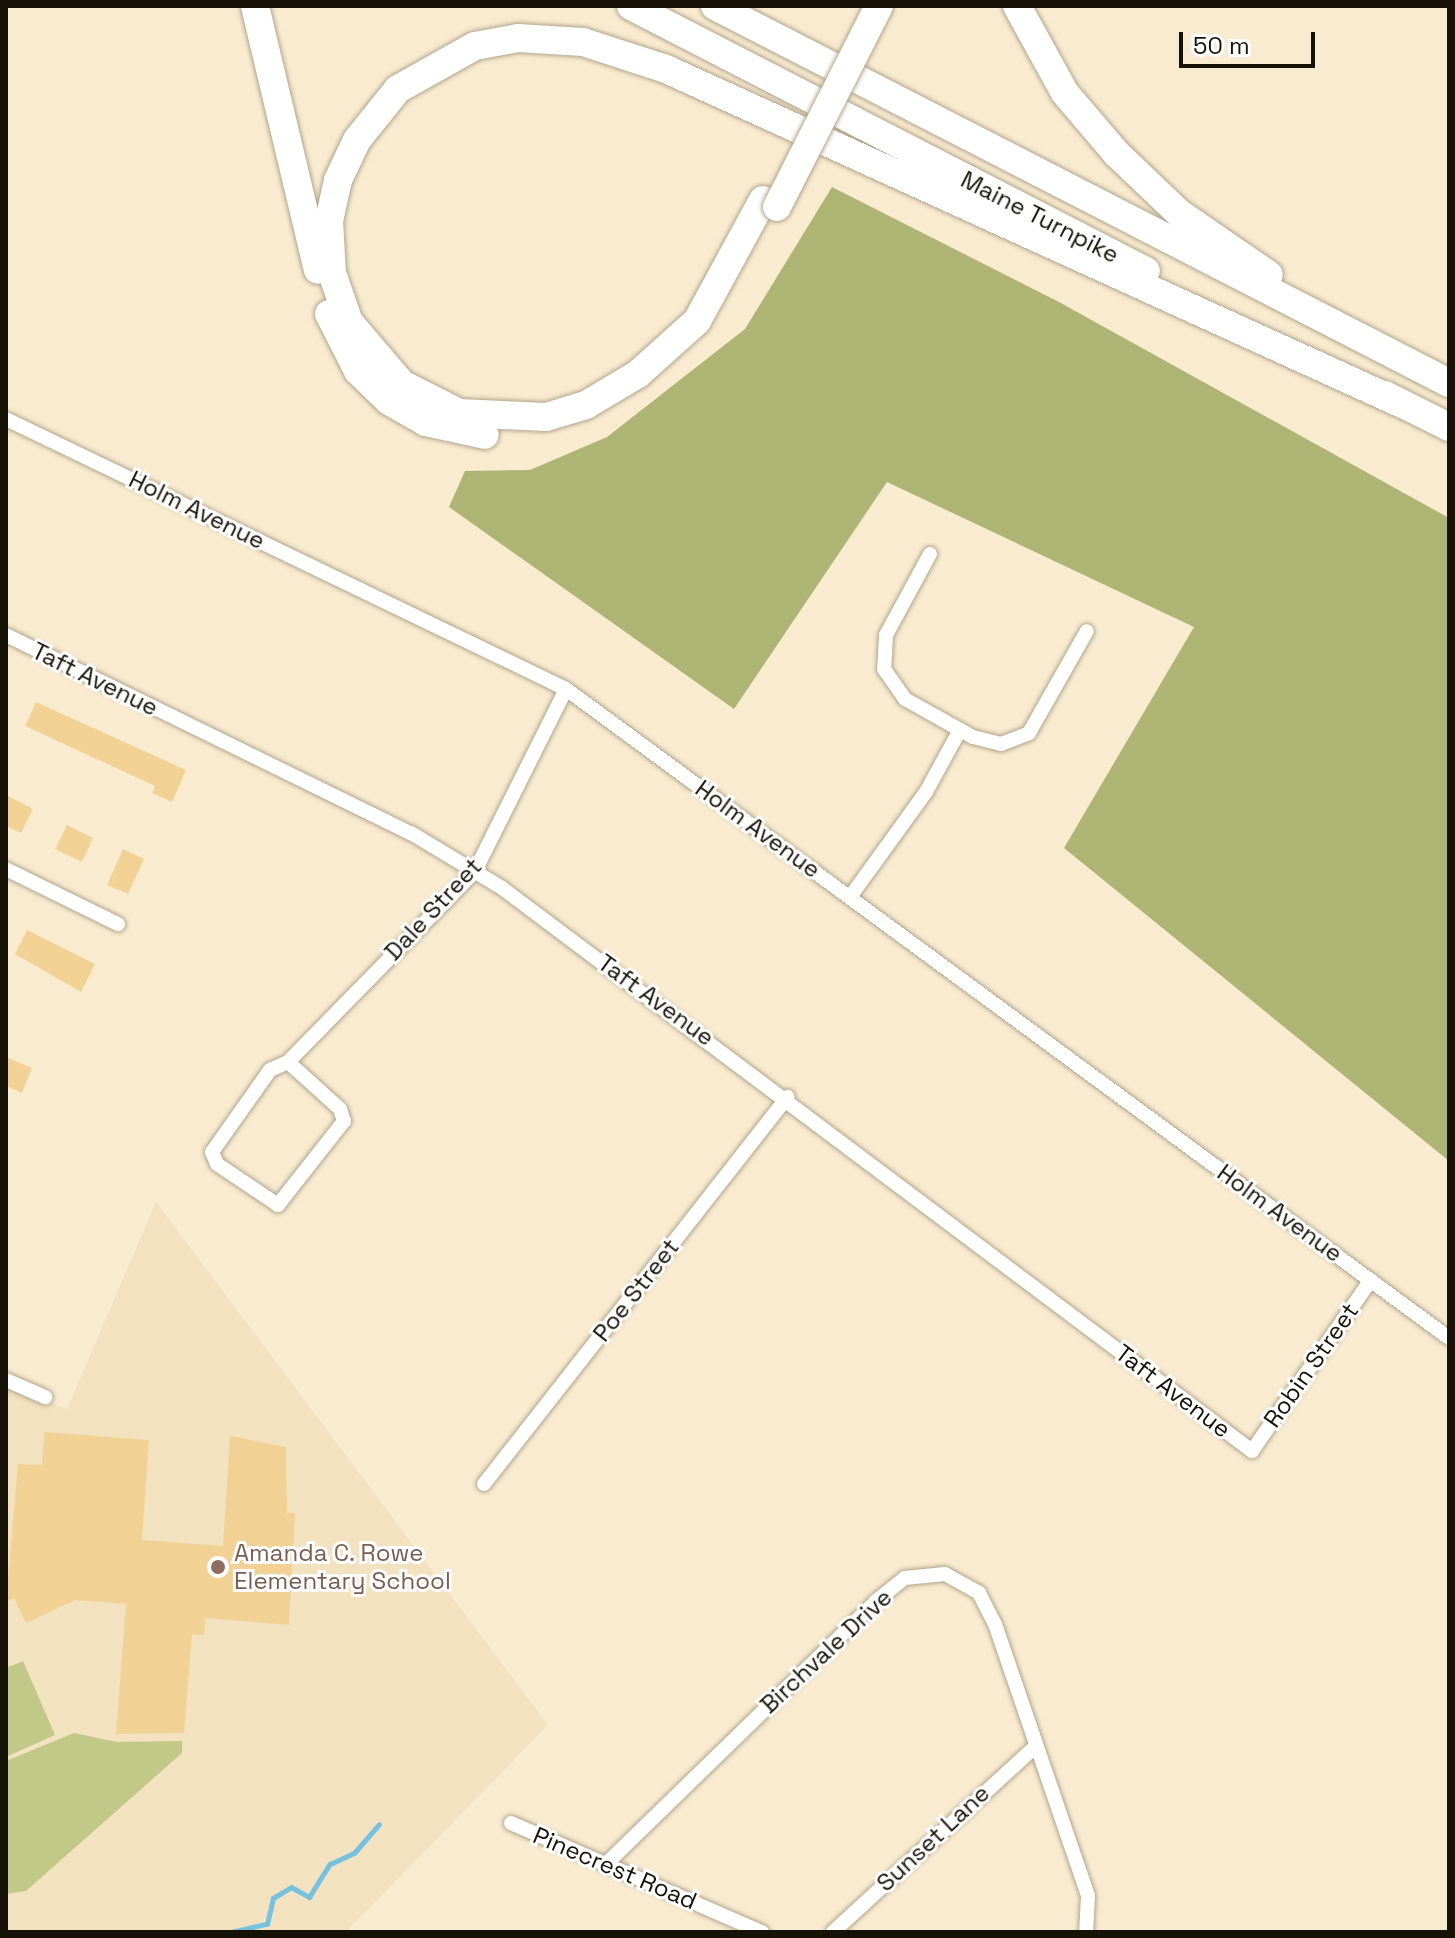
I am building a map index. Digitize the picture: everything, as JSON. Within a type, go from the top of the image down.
[{"type":"highway","points":[[255,6],[335,334],[358,371],[426,422],[467,434],[532,435],[593,419],[646,388],[710,330],[860,6]]},
{"type":"highway","name":"Maine Turnpike","points":[[631,6],[1449,427]]},
{"type":"highway","name":"Maine Turnpike","points":[[715,6],[1449,383]]},
{"type":"highway","points":[[879,6],[770,203],[697,321],[638,374],[586,405],[546,417],[470,415],[402,384],[349,322],[332,273],[329,221],[338,180],[363,131],[398,89],[475,46],[518,38],[583,42],[666,69],[1402,404]]},
{"type":"highway","points":[[1017,6],[1065,93],[1117,154],[1179,213],[1267,271],[1280,296]]},
{"type":"street","name":"Holm Avenue","points":[[6,419],[566,689],[1449,1338]]},
{"type":"street","points":[[930,554],[886,635],[884,669],[905,699],[960,730],[1001,744],[1029,733],[1087,631]]},
{"type":"street","name":"Taft Avenue","points":[[6,635],[475,871],[787,1097],[1252,1451]]},
{"type":"street","name":"Dale Street","points":[[288,1062],[340,1109],[344,1121],[278,1205],[217,1164],[212,1152],[270,1070],[288,1062],[475,871],[566,689]]},
{"type":"street","points":[[850,897],[926,792],[960,730]]},
{"type":"street","points":[[6,869],[118,924]]},
{"type":"street","name":"Poe Street","points":[[484,1484],[787,1097]]},
{"type":"street","name":"Robin Street","points":[[1252,1451],[1371,1280]]},
{"type":"street","points":[[6,1380],[45,1397]]},
{"type":"street","name":"Birchvale Drive","points":[[606,1864],[905,1578],[945,1574],[979,1593],[1088,1896],[1086,1932]]},
{"type":"street","name":"Sunset Lane","points":[[833,1932],[1035,1747]]},
{"type":"street","name":"Pinecrest Road","points":[[511,1823],[762,1932]]},
{"type":"shaded area","name":"Amanda C. Rowe Elementary School","points":[[156,1202],[548,1725],[346,1932],[6,1932],[6,1392],[9,1385],[67,1409]]},
{"type":"green space","points":[[832,187],[1059,302],[1449,518],[1449,1161],[1064,848],[1194,627],[887,482],[734,709],[449,507],[465,471],[530,470],[607,437],[745,329]]},
{"type":"green space","points":[[23,1661],[55,1735],[6,1757],[6,1668]]},
{"type":"green space","points":[[74,1733],[117,1742],[182,1741],[182,1753],[26,1891],[6,1894],[6,1761]]},
{"type":"building","points":[[36,702],[186,770],[172,802],[152,793],[155,786],[25,726]]},
{"type":"building","points":[[6,795],[33,809],[21,833],[6,826]]},
{"type":"building","points":[[67,825],[93,838],[82,862],[55,849]]},
{"type":"building","points":[[123,849],[144,859],[128,894],[107,885]]},
{"type":"building","points":[[27,930],[95,964],[81,992],[15,954]]},
{"type":"building","points":[[6,1057],[32,1068],[22,1093],[6,1086]]},
{"type":"building","points":[[44,1432],[149,1440],[142,1540],[223,1546],[230,1436],[286,1447],[287,1513],[295,1513],[289,1625],[205,1618],[204,1635],[192,1634],[184,1733],[116,1734],[126,1604],[75,1600],[26,1623],[14,1598],[6,1602],[18,1464],[42,1465]]},
{"type":"waterway","points":[[231,1932],[267,1924],[273,1898],[291,1887],[309,1897],[330,1864],[354,1853],[379,1824]]},
{"type":"place","name":"Amanda C. Rowe Elementary School","points":[[218,1567]]}]
